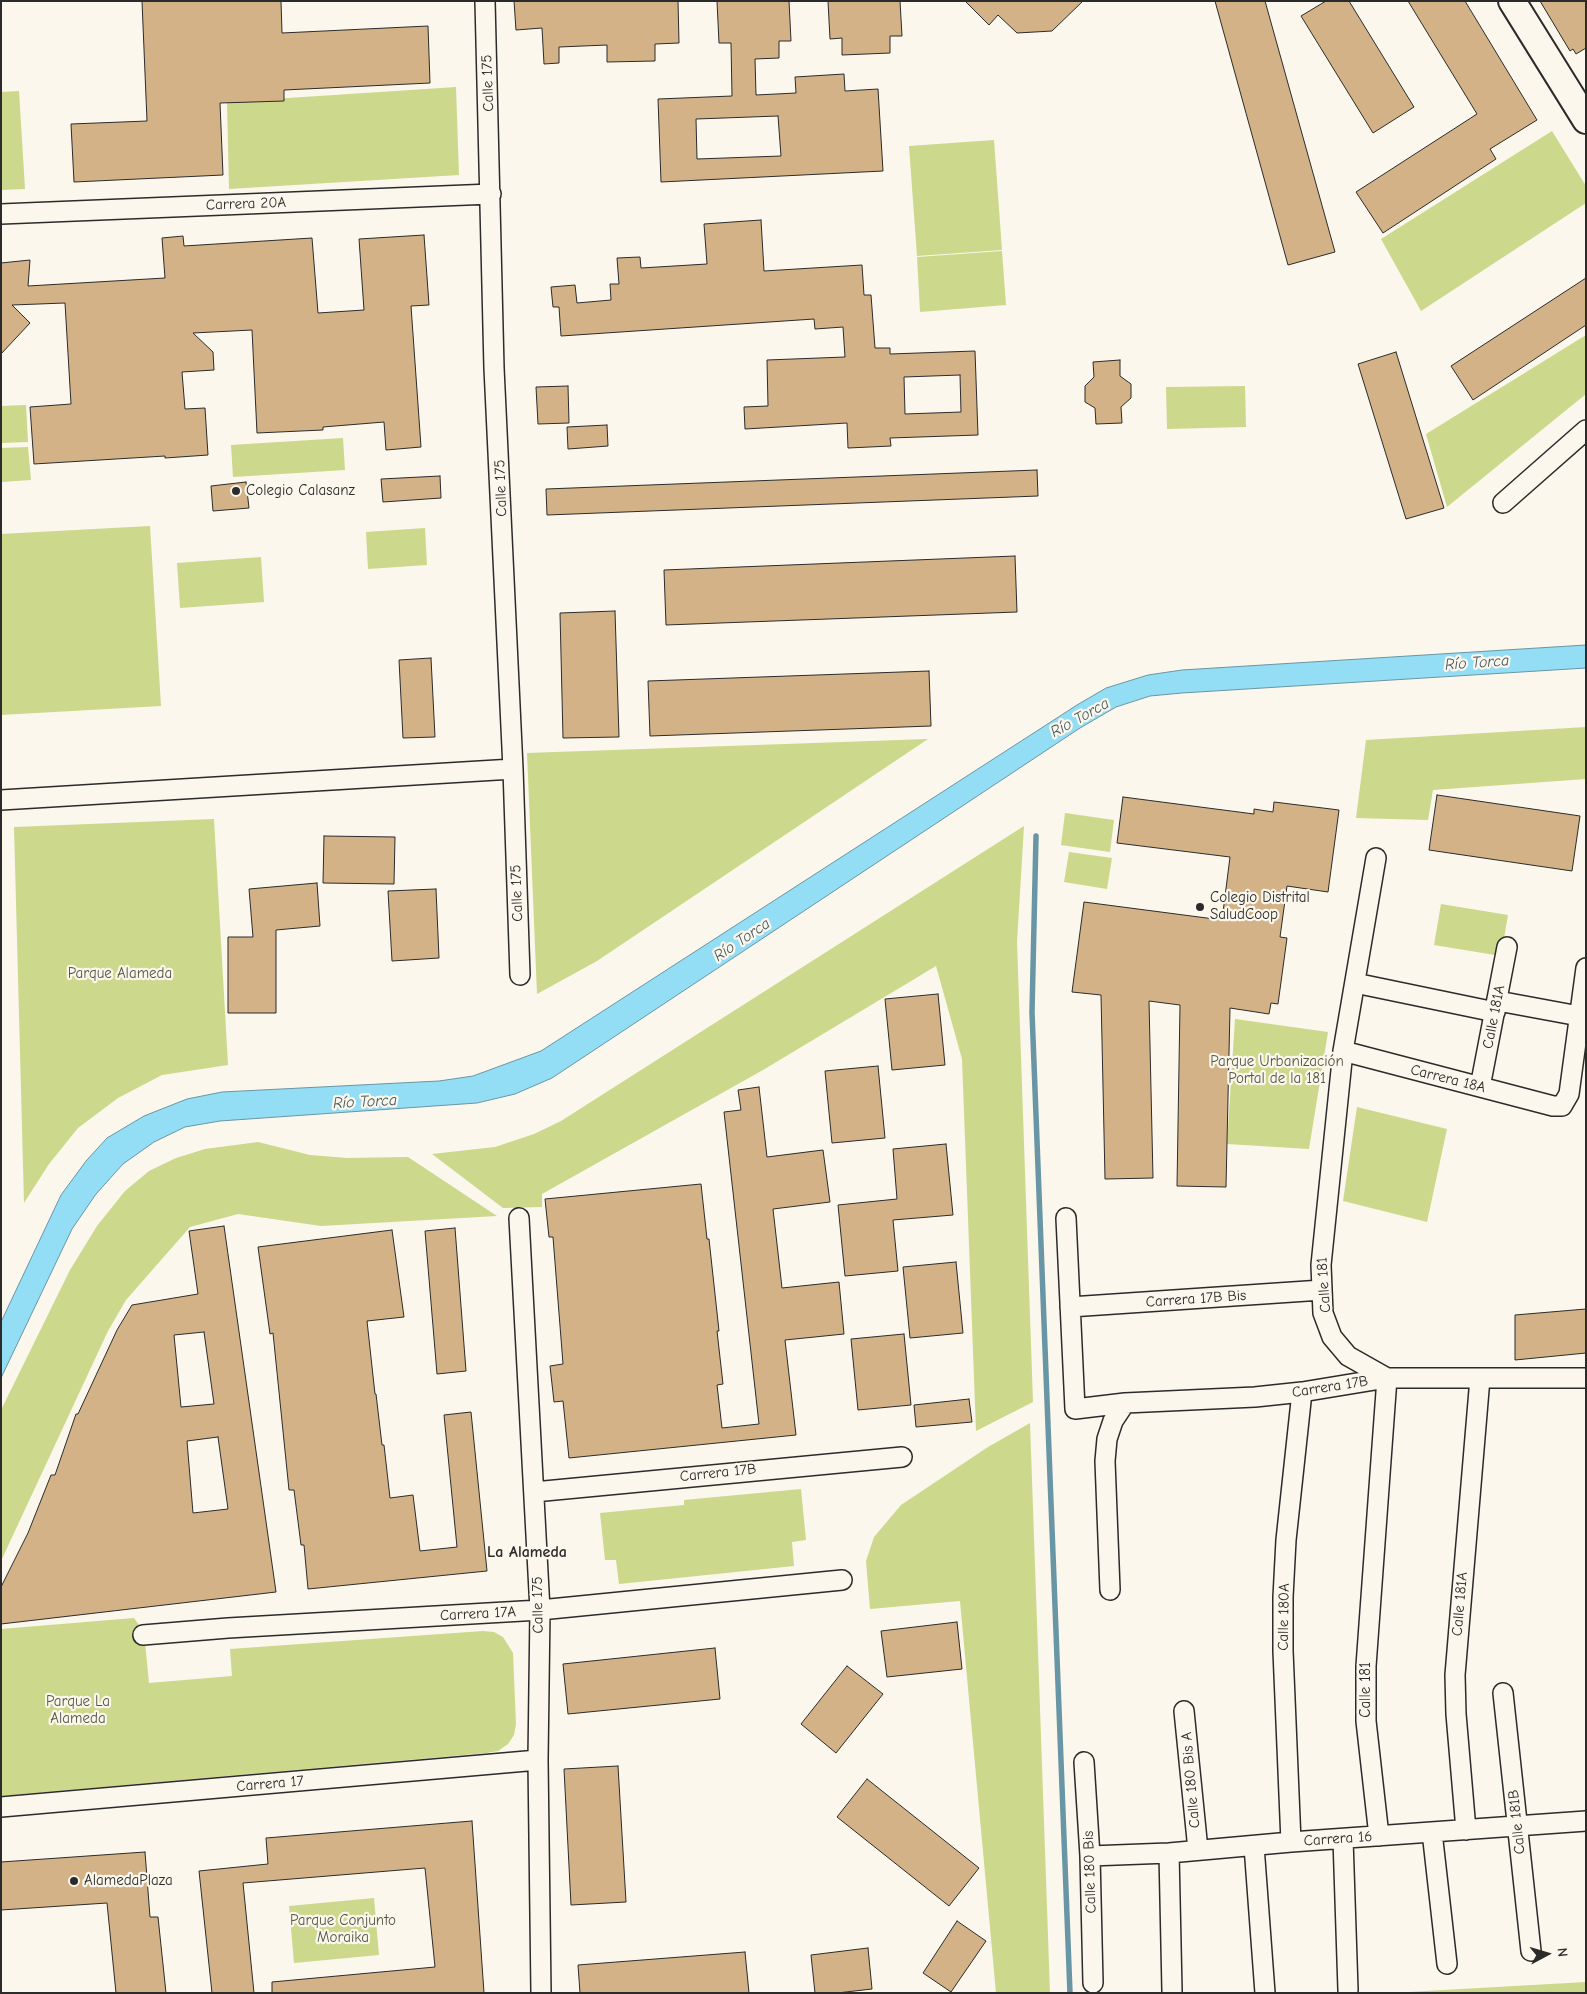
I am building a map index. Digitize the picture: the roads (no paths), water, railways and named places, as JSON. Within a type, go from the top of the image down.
[{"type":"street","name":"Calle 175","points":[[485,1],[494,368],[513,769],[520,975]]},
{"type":"street","points":[[1512,1],[1586,120]]},
{"type":"street","name":"Carrera 20A","points":[[1,214],[491,194]]},
{"type":"street","points":[[1503,502],[1586,430]]},
{"type":"street","points":[[1,800],[513,769]]},
{"type":"street","name":"Calle 181","points":[[1376,858],[1343,1052],[1322,1243],[1322,1290],[1323,1313],[1332,1336],[1348,1356],[1387,1378],[1366,1666],[1367,1730],[1379,1836]]},
{"type":"street","name":"Calle 181A","points":[[1480,1087],[1497,1007],[1507,947]]},
{"type":"street","points":[[1355,983],[1497,1007],[1578,1016],[1586,968]]},
{"type":"street","name":"Carrera 18A","points":[[1343,1052],[1553,1106],[1562,1106],[1569,1094],[1578,1016]]},
{"type":"street","name":"Calle 175","points":[[519,1218],[540,1610],[538,1760],[541,1993]]},
{"type":"street","points":[[1066,1218],[1070,1307]]},
{"type":"street","name":"Carrera 17B Bis","points":[[1070,1307],[1322,1290]]},
{"type":"street","name":"Carrera 17B","points":[[1070,1307],[1075,1409],[1125,1403],[1255,1397],[1302,1392],[1387,1378],[1586,1378]]},
{"type":"street","name":"Calle 181A","points":[[1466,1830],[1456,1714],[1455,1675],[1480,1378]]},
{"type":"street","name":"Calle 180A","points":[[1291,1842],[1283,1651],[1283,1597],[1286,1540],[1302,1392]]},
{"type":"street","points":[[1110,1590],[1105,1461],[1107,1439],[1113,1421],[1125,1403]]},
{"type":"street","name":"Carrera 17B","points":[[534,1492],[902,1456]]},
{"type":"street","name":"Carrera 17A","points":[[143,1636],[228,1628],[540,1610],[842,1580]]},
{"type":"street","name":"Calle 181B","points":[[1503,1694],[1531,1951]]},
{"type":"street","name":"Calle 180 Bis A","points":[[1184,1711],[1198,1850]]},
{"type":"street","name":"Carrera 17","points":[[1,1807],[538,1760]]},
{"type":"street","name":"Calle 180 Bis","points":[[1084,1762],[1090,1856],[1093,1983]]},
{"type":"street","name":"Carrera 16","points":[[1090,1856],[1169,1853],[1291,1842],[1586,1821]]},
{"type":"street","points":[[1432,1832],[1447,1964]]},
{"type":"street","points":[[1343,1839],[1348,1990]]},
{"type":"street","points":[[1254,1846],[1265,1993]]},
{"type":"street","points":[[1169,1853],[1172,1991]]},
{"type":"water","name":"Río Torca","points":[[1586,645],[1586,668],[1182,693],[1150,696],[1116,707],[1080,728],[552,1078],[515,1094],[477,1103],[220,1121],[185,1127],[154,1142],[123,1164],[96,1194],[72,1229],[1,1378],[1,1322],[61,1195],[86,1161],[107,1138],[144,1116],[187,1099],[222,1092],[439,1081],[473,1076],[541,1051],[1106,688],[1148,675],[1182,670]]},
{"type":"waterway","points":[[1036,836],[1032,1012],[1070,1993]]},
{"type":"place","name":"Colegio Calasanz","points":[[236,491]]},
{"type":"place","name":"Colegio Distrital SaludCoop","points":[[1200,907]]},
{"type":"place","name":"AlamedaPlaza","points":[[74,1881]]},
{"type":"district","name":"La Alameda","points":[[527,1552]]},
{"type":"park label","name":"Parque Alameda","points":[[120,974]]},
{"type":"park label","name":"Parque Urbanización Portal de la 181","points":[[1277,1070]]},
{"type":"park label","name":"Parque La Alameda","points":[[78,1710]]},
{"type":"park label","name":"Parque Conjunto Moraika","points":[[343,1930]]}]
